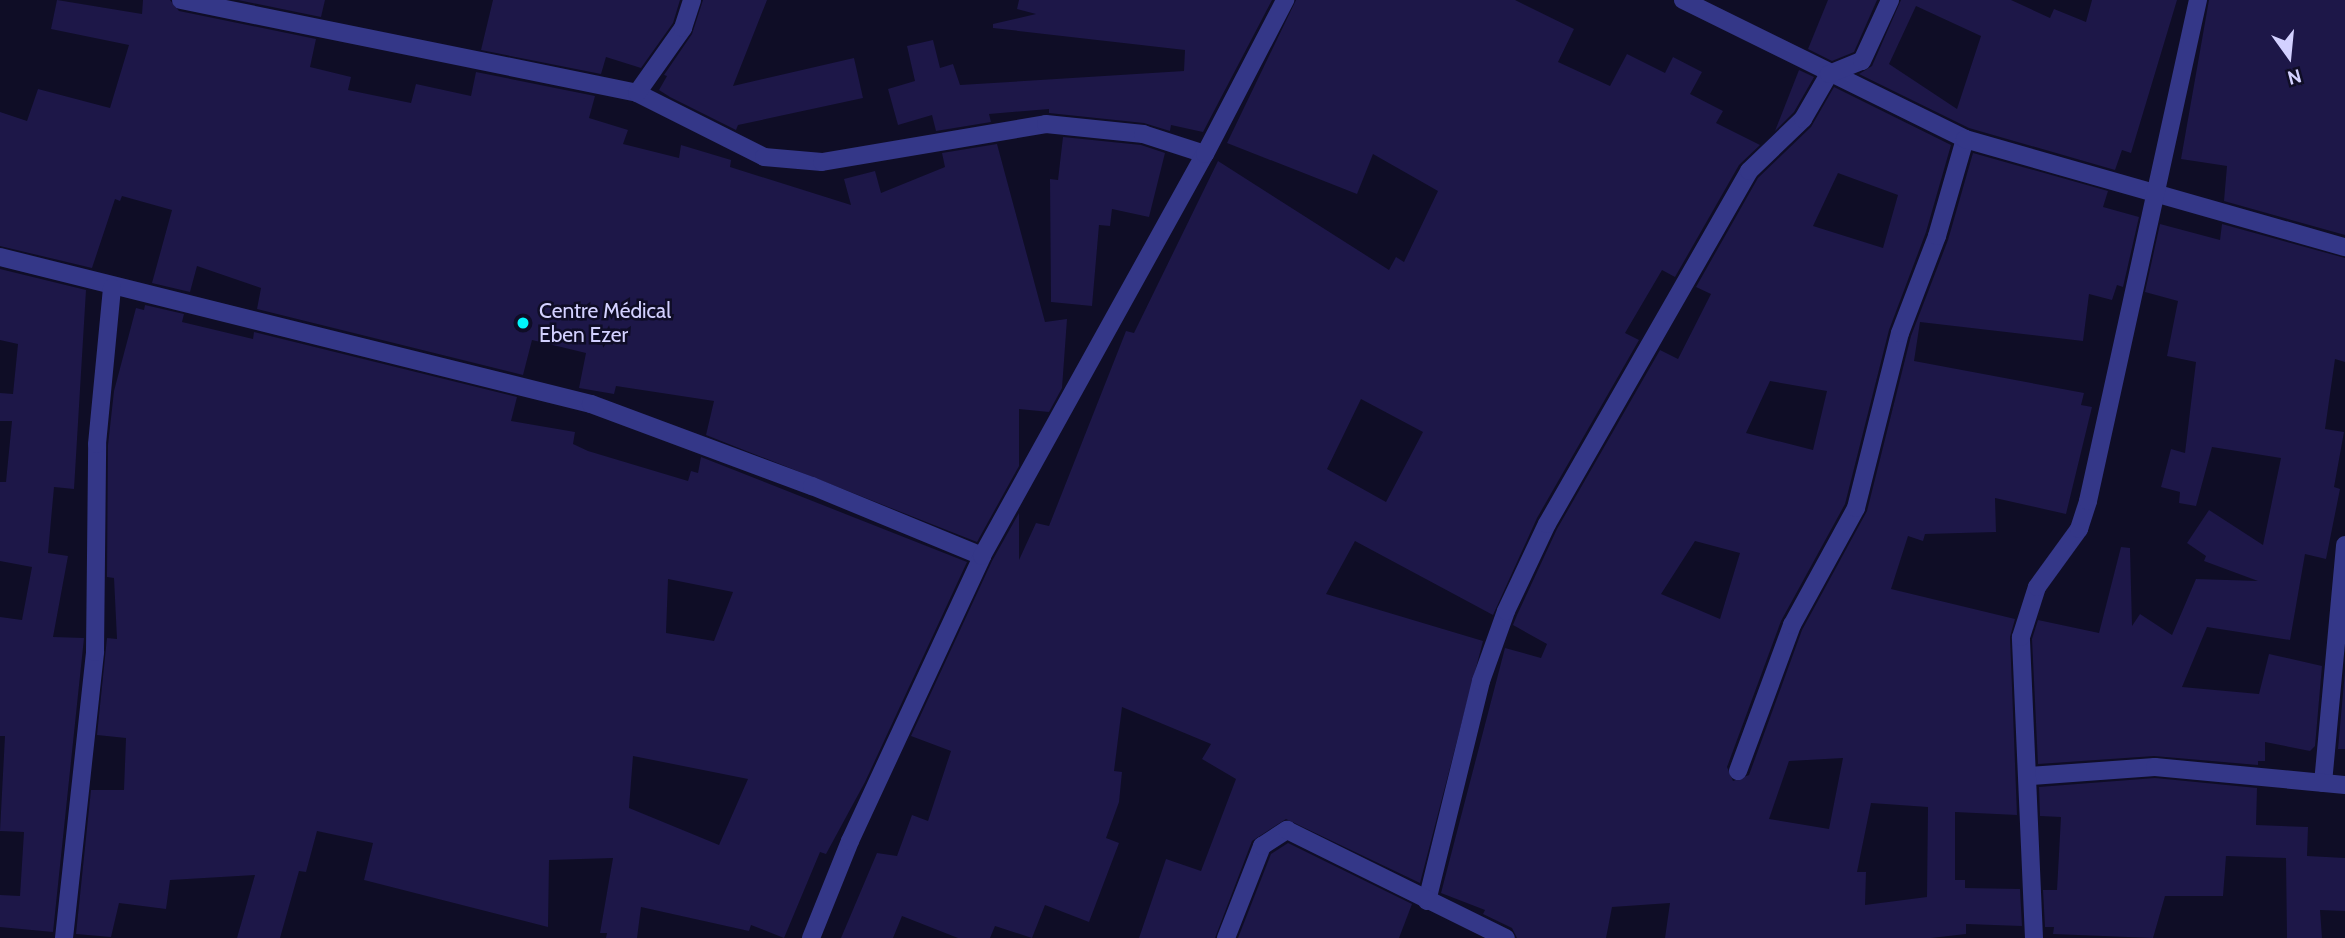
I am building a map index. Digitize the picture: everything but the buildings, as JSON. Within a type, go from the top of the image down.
[{"type":"street","points":[[181,0],[637,93],[764,158],[822,162],[1046,124],[1143,134],[1205,154]]},
{"type":"street","points":[[637,93],[683,28],[692,0]]},
{"type":"street","points":[[811,938],[850,841],[982,556],[1205,154],[1285,0]]},
{"type":"street","points":[[1683,0],[1965,139],[2154,195],[2273,223],[2345,247]]},
{"type":"street","points":[[1427,901],[1481,681],[1506,611],[1547,524],[1749,171],[1803,118],[1829,74],[1862,61],[1890,0]]},
{"type":"street","points":[[2034,938],[2030,776],[2021,689],[2023,626],[2037,587],[2079,529],[2088,501],[2198,0]]},
{"type":"street","points":[[1738,771],[1791,625],[1856,508],[1900,332],[1937,236],[1965,139]]},
{"type":"street","points":[[0,257],[112,288],[204,305],[591,404],[812,486],[982,556]]},
{"type":"street","points":[[64,938],[95,652],[97,444],[112,288]]},
{"type":"street","points":[[2323,783],[2345,545]]},
{"type":"street","points":[[2030,776],[2155,767],[2345,785]]},
{"type":"street","points":[[1226,938],[1262,846],[1287,830],[1506,938]]},
{"type":"place","name":"Centre Médical Eben Ezer","points":[[523,323]]}]
